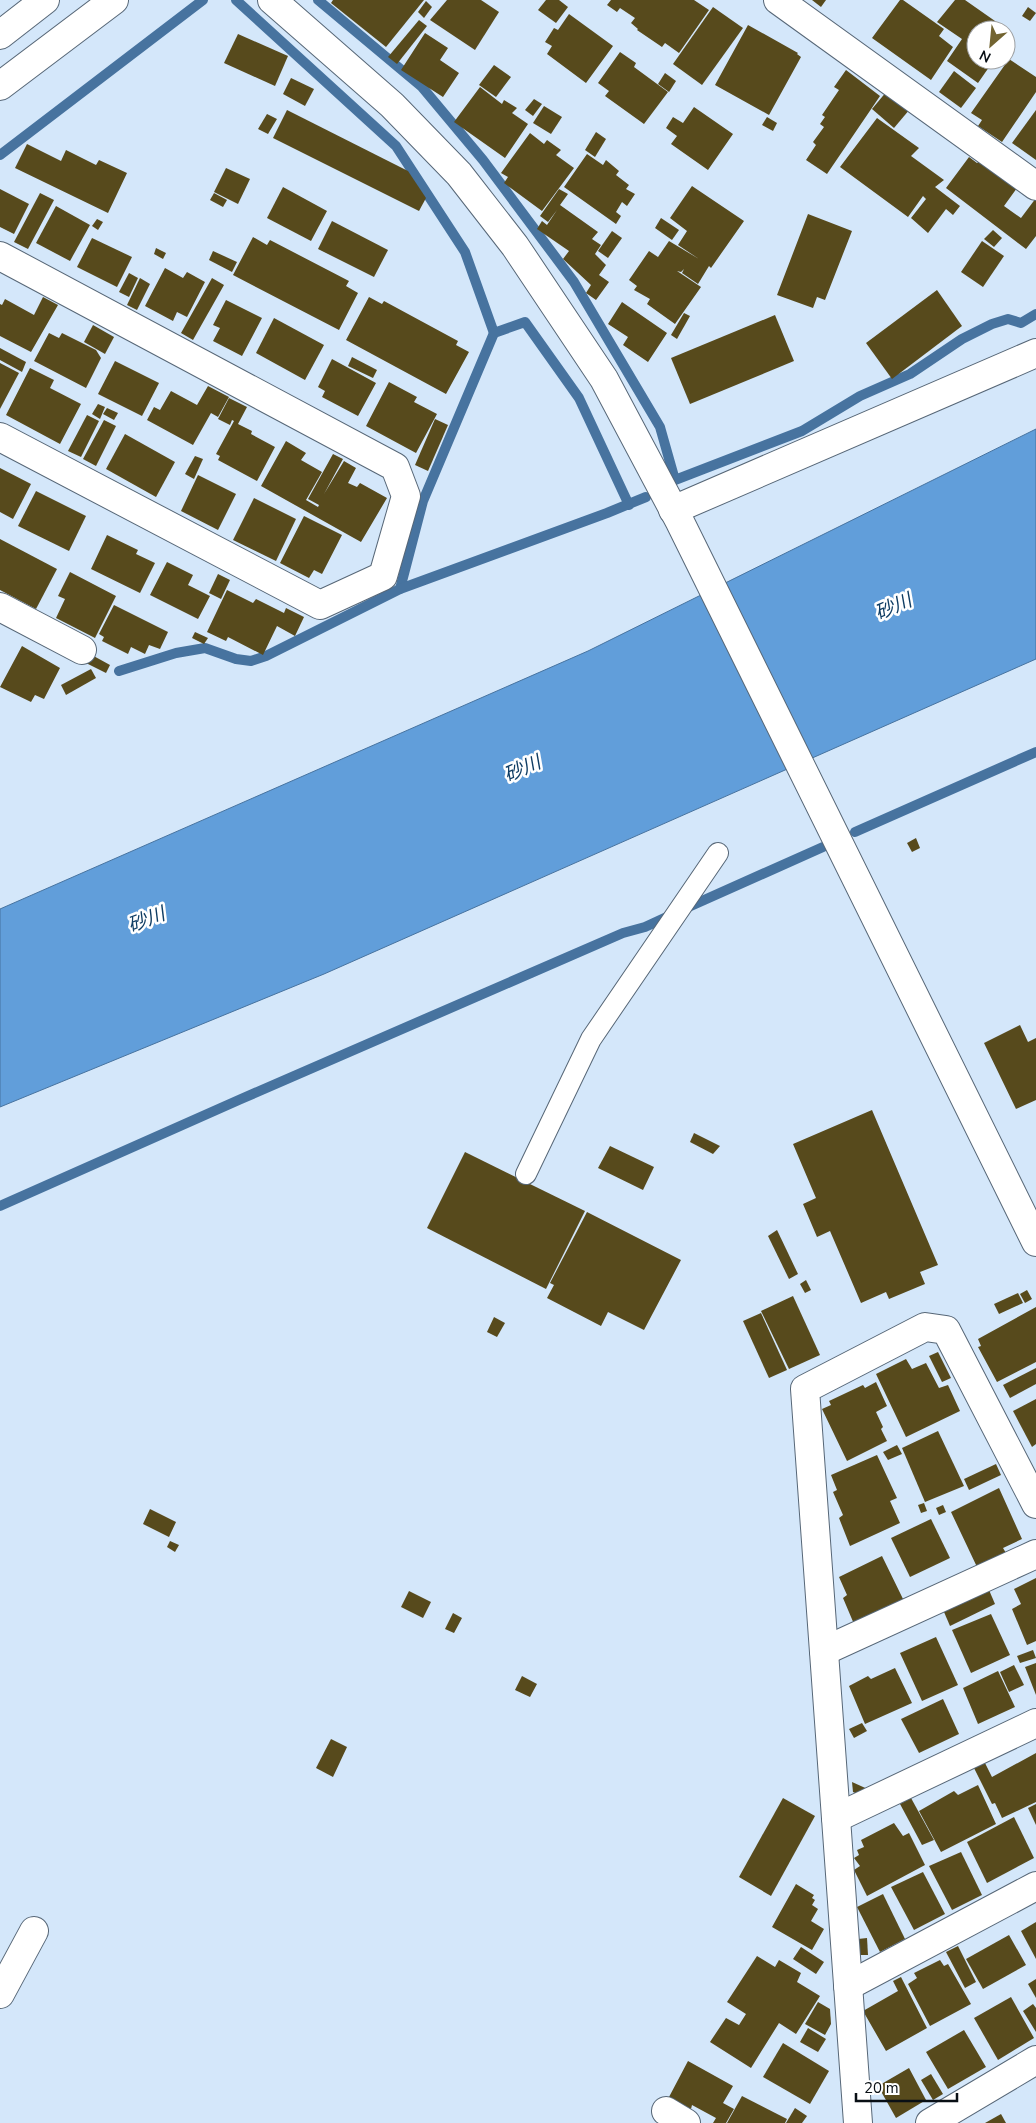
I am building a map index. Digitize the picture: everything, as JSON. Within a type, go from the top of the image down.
[{"type":"main road","points":[[0,35],[45,0]]},
{"type":"main road","points":[[0,86],[114,0]]},
{"type":"main road","points":[[272,0],[392,105],[459,174],[515,246],[604,379],[676,516],[814,791],[1036,1242]]},
{"type":"main road","points":[[778,0],[1036,186]]},
{"type":"main road","points":[[0,256],[395,467],[406,496],[383,576],[320,605],[0,438]]},
{"type":"main road","points":[[676,516],[1036,353]]},
{"type":"main road","points":[[0,607],[82,650]]},
{"type":"main road","points":[[858,2123],[806,1389],[925,1327],[946,1330],[1036,1504]]},
{"type":"main road","points":[[824,1651],[1036,1554]]},
{"type":"main road","points":[[836,1818],[1036,1723]]},
{"type":"main road","points":[[848,1986],[1036,1886]]},
{"type":"main road","points":[[0,1994],[34,1931]]},
{"type":"main road","points":[[930,2123],[1036,2060]]},
{"type":"lane","points":[[526,1174],[591,1039],[718,853]]},
{"type":"water","name":"砂川","points":[[1036,429],[1036,659],[324,974],[0,1107],[0,909],[588,651]]},
{"type":"building","points":[[333,0],[424,0],[386,47],[331,3]]},
{"type":"building","points":[[447,0],[481,0],[499,12],[475,50],[430,20]]},
{"type":"building","points":[[546,0],[559,0],[568,7],[556,23],[538,10]]},
{"type":"building","points":[[611,0],[694,0],[709,10],[679,53],[665,43],[662,47],[637,30],[631,23],[635,18],[620,8],[617,12],[607,5]]},
{"type":"building","points":[[812,0],[826,0],[821,7]]},
{"type":"building","points":[[900,0],[903,0],[944,29],[939,36],[953,47],[931,80],[872,38]]},
{"type":"building","points":[[955,0],[965,0],[994,20],[966,20],[966,70],[987,70],[978,83],[947,61],[962,39],[937,22]]},
{"type":"building","points":[[426,1],[432,7],[424,18],[418,12]]},
{"type":"building","points":[[713,7],[743,28],[702,85],[673,64]]},
{"type":"building","points":[[1028,7],[1036,13],[1030,21],[1022,16]]},
{"type":"building","points":[[569,14],[613,46],[586,83],[547,54],[552,46],[545,42],[554,28],[558,30]]},
{"type":"building","points":[[419,20],[427,26],[397,64],[388,57]]},
{"type":"building","points":[[748,25],[798,53],[801,57],[769,115],[715,85]]},
{"type":"building","points":[[425,33],[448,48],[440,60],[459,73],[443,97],[401,70]]},
{"type":"building","points":[[238,34],[288,56],[275,86],[224,63]]},
{"type":"building","points":[[620,52],[636,63],[634,67],[668,92],[644,124],[605,96],[609,91],[598,83]]},
{"type":"building","points":[[1016,64],[1036,77],[1036,92],[1002,142],[978,126],[982,120],[971,113],[1001,70],[1016,70]]},
{"type":"building","points":[[494,65],[511,77],[496,97],[479,85]]},
{"type":"building","points":[[846,70],[880,96],[827,174],[806,160],[816,145],[813,142],[824,127],[820,124],[825,117],[822,115],[839,90],[834,87]]},
{"type":"building","points":[[954,71],[976,88],[961,108],[939,92]]},
{"type":"building","points":[[665,73],[676,81],[669,92],[658,84]]},
{"type":"building","points":[[291,78],[314,89],[305,106],[283,94]]},
{"type":"building","points":[[480,87],[502,104],[504,100],[517,108],[512,113],[528,124],[505,158],[454,122]]},
{"type":"building","points":[[887,91],[910,109],[894,128],[872,109]]},
{"type":"building","points":[[534,99],[542,104],[533,116],[525,110]]},
{"type":"building","points":[[544,106],[562,117],[551,134],[533,123]]},
{"type":"building","points":[[694,107],[733,134],[708,170],[671,144],[677,136],[666,128],[673,117],[683,123]]},
{"type":"building","points":[[287,110],[408,171],[426,198],[419,211],[273,138]]},
{"type":"building","points":[[1036,110],[1036,160],[1012,143]]},
{"type":"building","points":[[267,114],[277,119],[268,134],[258,129]]},
{"type":"building","points":[[767,117],[777,123],[773,131],[762,125]]},
{"type":"building","points":[[877,118],[919,148],[911,156],[944,180],[935,187],[960,206],[953,215],[946,209],[928,233],[911,218],[926,199],[923,196],[908,217],[840,167]]},
{"type":"building","points":[[596,132],[606,139],[595,157],[585,150]]},
{"type":"building","points":[[530,133],[544,144],[547,140],[561,150],[556,155],[574,168],[542,211],[504,183],[508,177],[501,173]]},
{"type":"building","points":[[27,144],[61,161],[66,150],[96,165],[99,160],[127,173],[108,213],[15,168]]},
{"type":"building","points":[[587,154],[603,165],[606,160],[619,171],[616,175],[629,185],[626,189],[635,194],[627,206],[622,202],[616,212],[621,216],[616,224],[564,187]]},
{"type":"building","points":[[969,157],[977,163],[980,161],[1017,188],[1004,206],[1021,218],[1036,198],[1036,236],[1026,249],[946,188]]},
{"type":"building","points":[[226,168],[250,179],[238,204],[214,192]]},
{"type":"building","points":[[692,186],[744,221],[711,268],[709,266],[698,284],[682,273],[684,269],[681,272],[677,271],[701,287],[675,324],[647,304],[650,299],[634,290],[637,286],[629,280],[649,251],[658,257],[669,241],[699,259],[678,245],[687,231],[670,218]]},
{"type":"building","points":[[283,187],[327,211],[311,241],[267,218]]},
{"type":"building","points":[[0,189],[29,204],[14,234],[0,227]]},
{"type":"building","points":[[559,189],[568,194],[560,205],[598,232],[592,239],[601,245],[595,254],[606,265],[599,275],[609,282],[596,300],[586,293],[591,285],[563,259],[569,251],[537,229],[542,221],[547,225],[557,210],[548,222],[540,216]]},
{"type":"building","points":[[40,193],[54,200],[28,249],[14,242]]},
{"type":"building","points":[[214,193],[227,200],[223,207],[210,200]]},
{"type":"building","points":[[56,206],[90,225],[70,261],[36,243]]},
{"type":"building","points":[[808,214],[852,231],[825,300],[817,297],[813,308],[777,295]]},
{"type":"building","points":[[661,218],[679,230],[672,240],[655,228]]},
{"type":"building","points":[[97,219],[103,222],[98,230],[92,226]]},
{"type":"building","points":[[332,221],[388,250],[374,277],[318,249]]},
{"type":"building","points":[[993,230],[1002,238],[994,247],[984,239]]},
{"type":"building","points":[[612,231],[622,238],[608,258],[598,251]]},
{"type":"building","points":[[253,237],[267,245],[270,240],[349,281],[346,286],[358,293],[339,330],[233,275]]},
{"type":"building","points":[[92,238],[132,257],[117,287],[77,267]]},
{"type":"building","points":[[982,241],[1004,256],[983,287],[961,272]]},
{"type":"building","points":[[156,248],[166,253],[163,259],[154,254]]},
{"type":"building","points":[[213,251],[237,262],[232,272],[209,260]]},
{"type":"building","points":[[165,268],[183,278],[187,272],[205,282],[187,317],[177,312],[173,321],[145,306]]},
{"type":"building","points":[[129,273],[138,278],[129,297],[119,292]]},
{"type":"building","points":[[140,278],[150,284],[137,310],[127,305]]},
{"type":"building","points":[[212,278],[224,285],[193,340],[181,333]]},
{"type":"building","points":[[937,290],[962,326],[892,379],[866,343]]},
{"type":"building","points":[[43,297],[58,305],[31,352],[0,336],[0,304],[2,305],[5,299],[34,315]]},
{"type":"building","points":[[369,297],[382,304],[384,301],[458,341],[456,345],[469,352],[446,394],[346,340]]},
{"type":"building","points":[[226,300],[262,318],[242,356],[213,341],[220,328],[213,325]]},
{"type":"building","points":[[622,302],[667,333],[648,362],[623,345],[628,337],[608,324]]},
{"type":"building","points":[[684,313],[690,316],[677,339],[671,335]]},
{"type":"building","points":[[775,315],[794,361],[690,404],[671,358]]},
{"type":"building","points":[[274,318],[324,345],[305,380],[256,353]]},
{"type":"building","points":[[93,325],[114,337],[105,354],[84,342]]},
{"type":"building","points":[[49,333],[59,338],[62,333],[96,350],[101,358],[86,388],[34,361]]},
{"type":"building","points":[[0,348],[26,362],[22,372],[0,360]]},
{"type":"building","points":[[352,357],[377,370],[373,378],[348,366]]},
{"type":"building","points":[[332,359],[376,383],[358,416],[322,397],[325,391],[318,387]]},
{"type":"building","points":[[115,361],[159,383],[142,416],[98,394]]},
{"type":"building","points":[[0,363],[19,373],[0,409]]},
{"type":"building","points":[[30,368],[54,380],[50,388],[81,404],[60,444],[6,415]]},
{"type":"building","points":[[389,382],[417,397],[414,402],[437,414],[416,453],[366,426]]},
{"type":"building","points":[[208,386],[229,397],[218,417],[211,413],[193,445],[147,420],[154,407],[160,410],[171,391],[197,405]]},
{"type":"building","points":[[229,398],[247,407],[238,424],[252,431],[251,434],[275,447],[257,481],[218,460],[220,456],[216,454],[234,421],[232,420],[230,425],[218,419]]},
{"type":"building","points":[[98,404],[105,407],[100,419],[92,414]]},
{"type":"building","points":[[107,408],[118,413],[114,420],[103,414]]},
{"type":"building","points":[[87,415],[99,421],[81,457],[68,451]]},
{"type":"building","points":[[435,419],[448,425],[428,471],[415,465]]},
{"type":"building","points":[[104,420],[116,426],[96,466],[83,459]]},
{"type":"building","points":[[125,434],[175,462],[156,497],[106,469]]},
{"type":"building","points":[[286,441],[306,453],[301,460],[322,472],[306,500],[318,507],[319,505],[308,499],[333,454],[343,459],[324,494],[344,461],[356,468],[348,483],[357,487],[360,483],[387,498],[361,542],[261,486]]},
{"type":"building","points":[[195,456],[203,459],[194,479],[185,474]]},
{"type":"building","points":[[0,468],[31,484],[13,519],[0,512]]},
{"type":"building","points":[[198,475],[236,494],[218,530],[181,511]]},
{"type":"building","points":[[36,491],[86,516],[69,551],[18,526]]},
{"type":"building","points":[[254,498],[296,519],[276,561],[233,540]]},
{"type":"building","points":[[304,516],[342,535],[322,574],[314,570],[309,578],[280,563]]},
{"type":"building","points":[[107,535],[138,550],[136,554],[155,563],[140,593],[91,569]]},
{"type":"building","points":[[0,539],[57,569],[36,609],[0,590]]},
{"type":"building","points":[[167,562],[193,575],[188,585],[210,596],[198,619],[150,595]]},
{"type":"building","points":[[70,572],[116,596],[95,638],[56,618],[65,599],[58,596]]},
{"type":"building","points":[[218,574],[230,580],[221,599],[209,593]]},
{"type":"building","points":[[227,590],[253,603],[256,599],[284,613],[286,608],[304,617],[295,636],[277,626],[263,655],[228,637],[226,641],[207,632]]},
{"type":"building","points":[[114,605],[168,632],[160,649],[149,645],[145,654],[131,647],[128,654],[102,641],[104,637],[99,634]]},
{"type":"building","points":[[195,632],[208,638],[204,644],[192,638]]},
{"type":"building","points":[[22,646],[60,668],[44,699],[35,695],[31,702],[0,687]]},
{"type":"building","points":[[90,654],[110,665],[106,673],[86,663]]},
{"type":"building","points":[[91,669],[96,678],[66,695],[61,685]]},
{"type":"building","points":[[916,838],[920,848],[912,852],[907,843]]},
{"type":"building","points":[[1020,1025],[1028,1042],[1036,1038],[1036,1100],[1016,1109],[984,1043]]},
{"type":"building","points":[[872,1110],[938,1265],[920,1272],[925,1284],[889,1299],[886,1292],[861,1303],[830,1231],[817,1237],[803,1204],[816,1198],[793,1144]]},
{"type":"building","points":[[694,1133],[720,1146],[713,1154],[690,1142]]},
{"type":"building","points":[[610,1146],[654,1167],[643,1190],[598,1168]]},
{"type":"building","points":[[465,1152],[585,1211],[546,1289],[427,1228]]},
{"type":"building","points":[[587,1212],[681,1260],[644,1330],[608,1312],[601,1326],[547,1298],[554,1285],[550,1283]]},
{"type":"building","points":[[777,1230],[798,1274],[789,1279],[768,1236]]},
{"type":"building","points":[[806,1280],[811,1290],[805,1293],[800,1284]]},
{"type":"building","points":[[1027,1290],[1032,1299],[1025,1303],[1020,1294]]},
{"type":"building","points":[[1018,1293],[1023,1303],[999,1314],[994,1304]]},
{"type":"building","points":[[793,1296],[820,1355],[789,1369],[761,1311]]},
{"type":"building","points":[[1036,1307],[1036,1362],[997,1382],[978,1347],[981,1346],[978,1339]]},
{"type":"building","points":[[761,1313],[787,1370],[769,1378],[743,1321]]},
{"type":"building","points":[[494,1317],[505,1323],[497,1337],[487,1332]]},
{"type":"building","points":[[938,1352],[951,1378],[942,1382],[929,1356]]},
{"type":"building","points":[[906,1359],[912,1369],[926,1363],[939,1388],[948,1385],[960,1411],[906,1437],[876,1374]]},
{"type":"building","points":[[1036,1368],[1036,1384],[1010,1398],[1003,1385]]},
{"type":"building","points":[[876,1382],[887,1406],[876,1412],[887,1441],[847,1461],[822,1409],[831,1405],[829,1401],[863,1385],[865,1388]]},
{"type":"building","points":[[1036,1399],[1036,1444],[1032,1447],[1013,1411]]},
{"type":"building","points":[[938,1431],[964,1486],[925,1502],[902,1448]]},
{"type":"building","points":[[897,1445],[902,1454],[888,1460],[883,1452]]},
{"type":"building","points":[[877,1455],[897,1498],[890,1501],[900,1523],[850,1546],[839,1518],[843,1515],[833,1492],[837,1490],[831,1475]]},
{"type":"building","points":[[996,1464],[1001,1475],[969,1490],[964,1479]]},
{"type":"building","points":[[999,1488],[1022,1539],[1003,1548],[1006,1553],[977,1567],[951,1512]]},
{"type":"building","points":[[924,1503],[927,1511],[921,1513],[918,1505]]},
{"type":"building","points":[[943,1505],[946,1512],[939,1515],[936,1508]]},
{"type":"building","points":[[150,1509],[176,1522],[169,1537],[143,1524]]},
{"type":"building","points":[[931,1519],[950,1558],[910,1577],[891,1538]]},
{"type":"building","points":[[170,1541],[179,1545],[175,1552],[167,1547]]},
{"type":"building","points":[[882,1556],[904,1601],[854,1624],[843,1598],[847,1595],[839,1577]]},
{"type":"building","points":[[1036,1578],[1036,1641],[1027,1645],[1012,1609],[1021,1604],[1014,1589]]},
{"type":"building","points":[[989,1590],[995,1604],[950,1626],[944,1612]]},
{"type":"building","points":[[409,1591],[431,1602],[423,1618],[401,1607]]},
{"type":"building","points":[[453,1613],[462,1618],[454,1633],[445,1629]]},
{"type":"building","points":[[991,1614],[1010,1655],[971,1673],[952,1630]]},
{"type":"building","points":[[936,1637],[958,1685],[922,1701],[900,1653]]},
{"type":"building","points":[[1033,1650],[1036,1658],[1020,1663],[1017,1656]]},
{"type":"building","points":[[1036,1663],[1036,1695],[1025,1667]]},
{"type":"building","points":[[1014,1665],[1024,1685],[1009,1692],[1000,1672]]},
{"type":"building","points":[[895,1668],[912,1703],[865,1724],[849,1686],[868,1676],[871,1679]]},
{"type":"building","points":[[998,1671],[1015,1707],[978,1724],[963,1688]]},
{"type":"building","points":[[522,1676],[537,1684],[530,1697],[515,1690]]},
{"type":"building","points":[[943,1699],[959,1734],[919,1753],[901,1719]]},
{"type":"building","points":[[862,1723],[867,1731],[854,1738],[849,1729]]},
{"type":"building","points":[[331,1739],[347,1747],[333,1777],[316,1768]]},
{"type":"building","points":[[1036,1753],[1036,1802],[1002,1818],[995,1803],[992,1804],[974,1768],[985,1763],[992,1777]]},
{"type":"building","points":[[852,1782],[872,1791],[864,1797],[853,1792]]},
{"type":"building","points":[[978,1785],[996,1824],[941,1852],[919,1811],[954,1791],[958,1795]]},
{"type":"building","points":[[783,1798],[815,1816],[771,1896],[739,1877]]},
{"type":"building","points":[[911,1798],[934,1840],[922,1845],[900,1804]]},
{"type":"building","points":[[1036,1804],[1036,1825],[1028,1808]]},
{"type":"building","points":[[1014,1817],[1034,1858],[987,1883],[967,1842]]},
{"type":"building","points":[[894,1823],[903,1836],[909,1833],[925,1865],[867,1896],[854,1870],[860,1866],[854,1858],[859,1855],[857,1850],[864,1847],[861,1840]]},
{"type":"building","points":[[961,1852],[982,1895],[952,1910],[929,1866]]},
{"type":"building","points":[[923,1872],[945,1914],[914,1930],[891,1887]]},
{"type":"building","points":[[796,1884],[814,1895],[812,1898],[815,1900],[812,1905],[818,1909],[811,1921],[824,1929],[812,1950],[772,1927]]},
{"type":"building","points":[[883,1894],[905,1939],[880,1952],[857,1907]]},
{"type":"building","points":[[1036,1922],[1036,1959],[1021,1931]]},
{"type":"building","points":[[1009,1935],[1026,1965],[983,1989],[966,1959]]},
{"type":"building","points":[[867,1938],[868,1955],[859,1955],[858,1939]]},
{"type":"building","points":[[958,1946],[976,1982],[965,1988],[946,1952]]},
{"type":"building","points":[[801,1947],[824,1962],[816,1974],[793,1959]]},
{"type":"building","points":[[757,1956],[775,1967],[779,1960],[801,1973],[797,1982],[820,1996],[796,2034],[779,2023],[751,2068],[710,2042],[726,2018],[739,2025],[746,2014],[727,2002]]},
{"type":"building","points":[[940,1960],[944,1966],[948,1964],[971,2004],[930,2026],[908,1984],[917,1978],[914,1973]]},
{"type":"building","points":[[901,1977],[927,2028],[886,2051],[863,2011],[898,1991],[893,1981]]},
{"type":"building","points":[[1036,1979],[1036,1998],[1028,1984]]},
{"type":"building","points":[[1011,1997],[1034,2038],[998,2060],[974,2018]]},
{"type":"building","points":[[818,2002],[830,2009],[831,2024],[825,2035],[805,2024]]},
{"type":"building","points":[[1033,2004],[1036,2008],[1036,2032],[1023,2011]]},
{"type":"building","points":[[808,2028],[826,2039],[818,2052],[800,2042]]},
{"type":"building","points":[[964,2030],[986,2067],[948,2089],[926,2052]]},
{"type":"building","points":[[783,2043],[829,2071],[810,2104],[763,2077]]},
{"type":"building","points":[[688,2061],[733,2086],[723,2103],[734,2109],[726,2123],[713,2123],[716,2118],[692,2105],[691,2109],[669,2097]]},
{"type":"building","points":[[909,2068],[926,2100],[896,2118],[878,2086]]},
{"type":"building","points":[[931,2074],[943,2094],[933,2100],[921,2080]]},
{"type":"building","points":[[742,2096],[787,2119],[785,2123],[727,2123]]},
{"type":"building","points":[[795,2108],[807,2116],[802,2123],[786,2123]]},
{"type":"building","points":[[1001,2114],[1006,2123],[985,2123]]},
{"type":"waterway","points":[[0,155],[203,0]]},
{"type":"waterway","points":[[236,0],[396,146],[465,252],[494,333],[525,322],[579,398],[629,505]]},
{"type":"waterway","points":[[318,0],[422,87],[483,160],[574,282],[660,427],[675,480],[802,431],[860,396],[910,374],[962,339],[992,324],[1008,319],[1021,323],[1036,314]]},
{"type":"waterway","points":[[400,589],[423,501],[494,333]]},
{"type":"waterway","points":[[119,671],[176,653],[205,648],[236,659],[251,661],[266,656],[400,589],[646,497]]},
{"type":"waterway","points":[[855,832],[1036,752]]},
{"type":"waterway","points":[[684,909],[823,847]]},
{"type":"waterway","points":[[0,1206],[623,933],[645,927],[671,915]]}]
